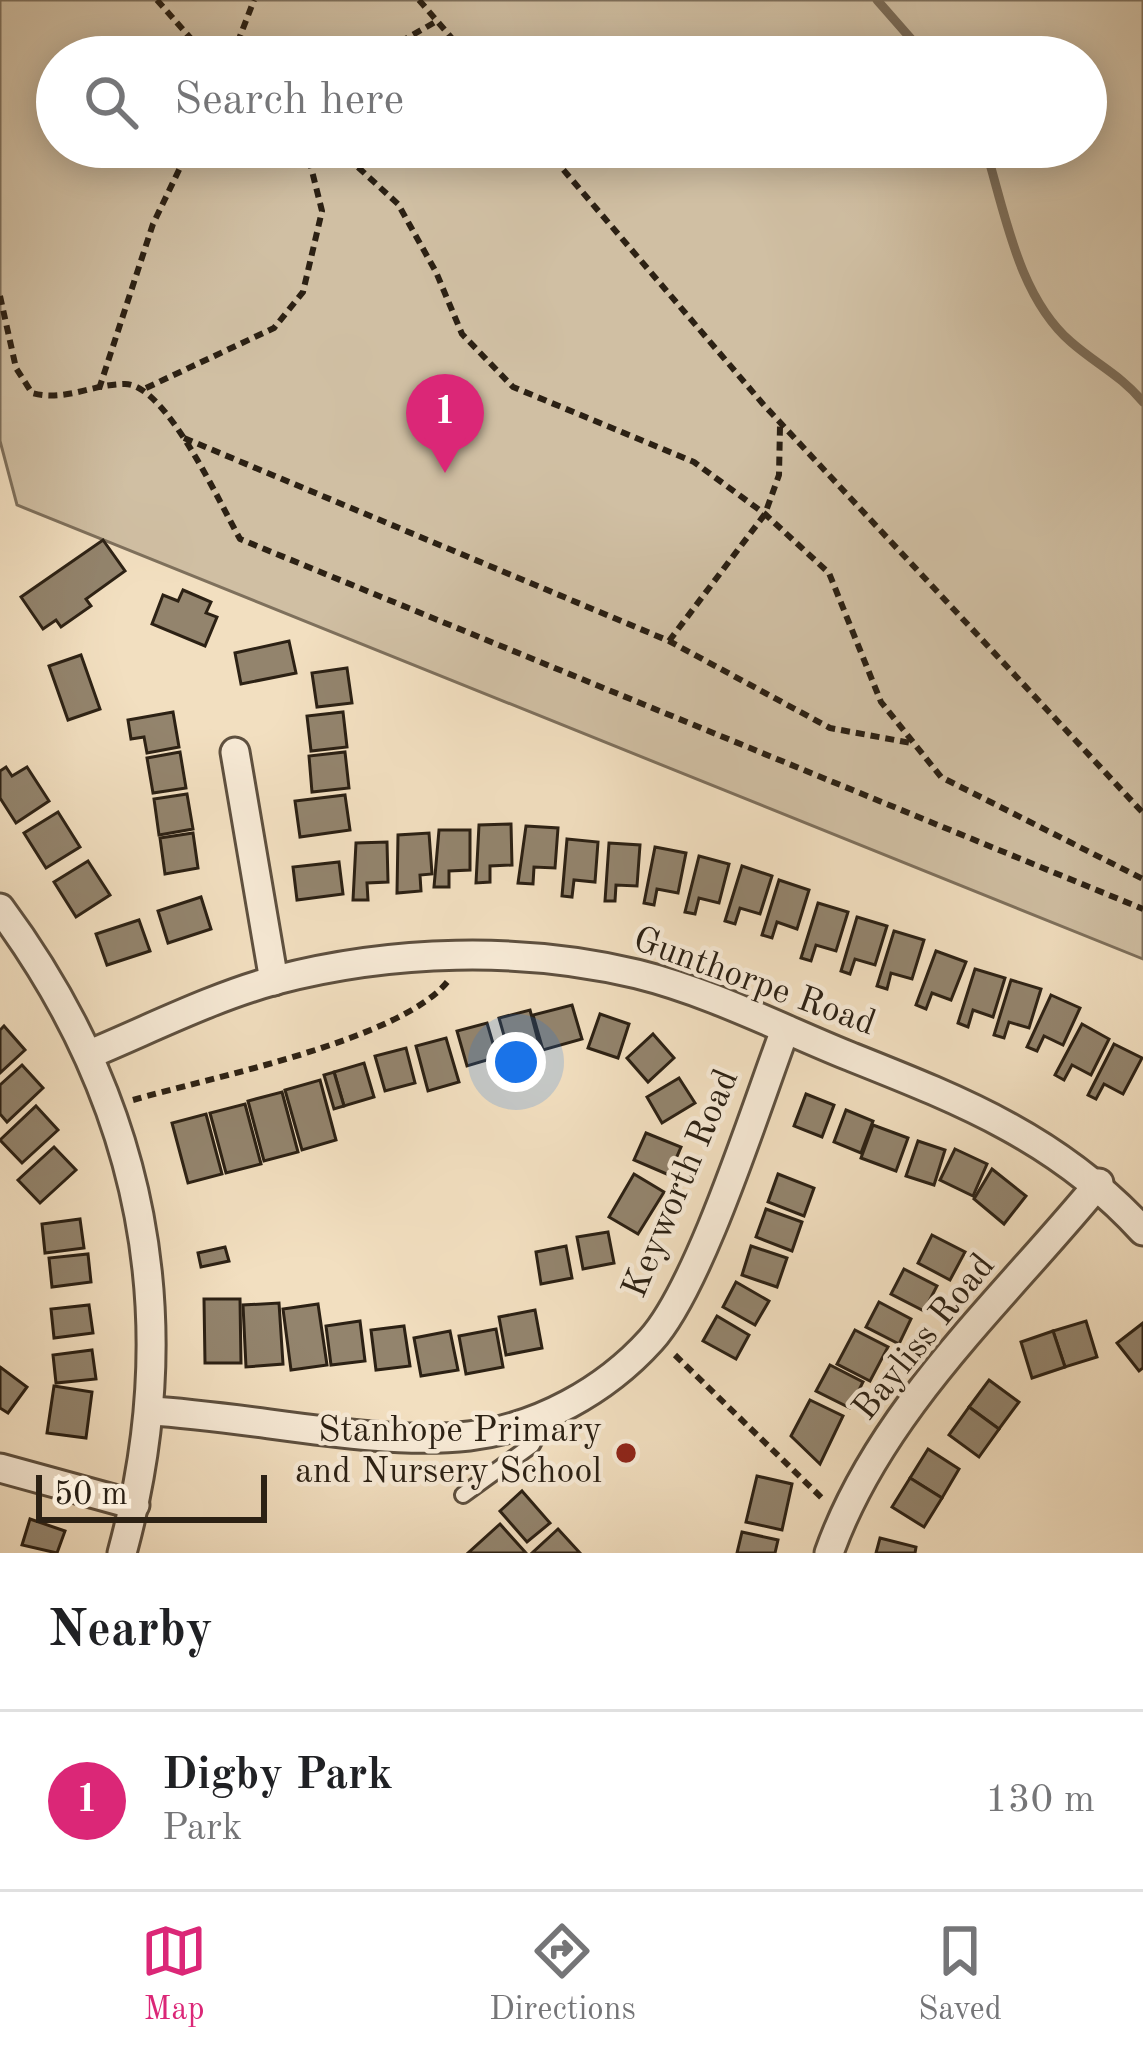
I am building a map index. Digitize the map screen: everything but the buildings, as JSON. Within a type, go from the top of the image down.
[{"type":"street","points":[[235,752],[274,981]]},
{"type":"street","points":[[0,908],[36,956],[90,1054],[112,1106],[148,1257],[150,1411],[122,1553]]},
{"type":"street","name":"Gunthorpe Road","points":[[90,1054],[274,981],[350,966],[469,955],[579,962],[639,975],[1001,1120],[1099,1183],[1143,1231]]},
{"type":"street","name":"Keyworth Road","points":[[150,1411],[416,1437],[470,1436],[548,1414],[620,1371],[655,1336],[693,1264],[785,1030]]},
{"type":"street","name":"Bayliss Road","points":[[829,1553],[841,1519],[898,1421],[1099,1183]]},
{"type":"street","points":[[0,1468],[135,1505]]},
{"type":"lane","points":[[463,1495],[532,1445],[548,1414]]},
{"type":"path","points":[[158,0],[189,36]]},
{"type":"path","points":[[240,36],[254,0]]},
{"type":"path","points":[[419,0],[450,36]]},
{"type":"path","points":[[411,36],[437,21]]},
{"type":"path","points":[[99,389],[153,224],[180,168]]},
{"type":"path","points":[[145,389],[274,328],[303,292],[322,211],[314,168]]},
{"type":"path","points":[[359,168],[398,203],[436,272],[462,334],[513,387],[694,462],[765,514],[829,573],[880,702],[941,776],[1143,879]]},
{"type":"path","points":[[562,168],[781,422],[1143,813]]},
{"type":"path","points":[[0,296],[16,368],[32,393],[49,398],[126,384],[145,389],[181,436],[240,539],[279,559],[1143,909]]},
{"type":"path","points":[[669,641],[765,514],[779,475],[781,422]]},
{"type":"path","points":[[181,436],[669,641],[830,728],[914,743]]},
{"type":"path","points":[[112,1106],[357,1036],[436,997],[469,955]]},
{"type":"path","points":[[655,1336],[841,1519]]},
{"type":"shaded area","points":[[0,0],[1143,0],[1143,959],[17,505],[0,441]]},
{"type":"waterway","points":[[877,0],[909,36]]},
{"type":"waterway","points":[[991,168],[1016,252],[1038,301],[1071,342],[1143,402]]},
{"type":"place","name":"Digby Park","points":[[445,473]]},
{"type":"place","name":"Stanhope Primary and Nursery School","points":[[626,1453]]}]
